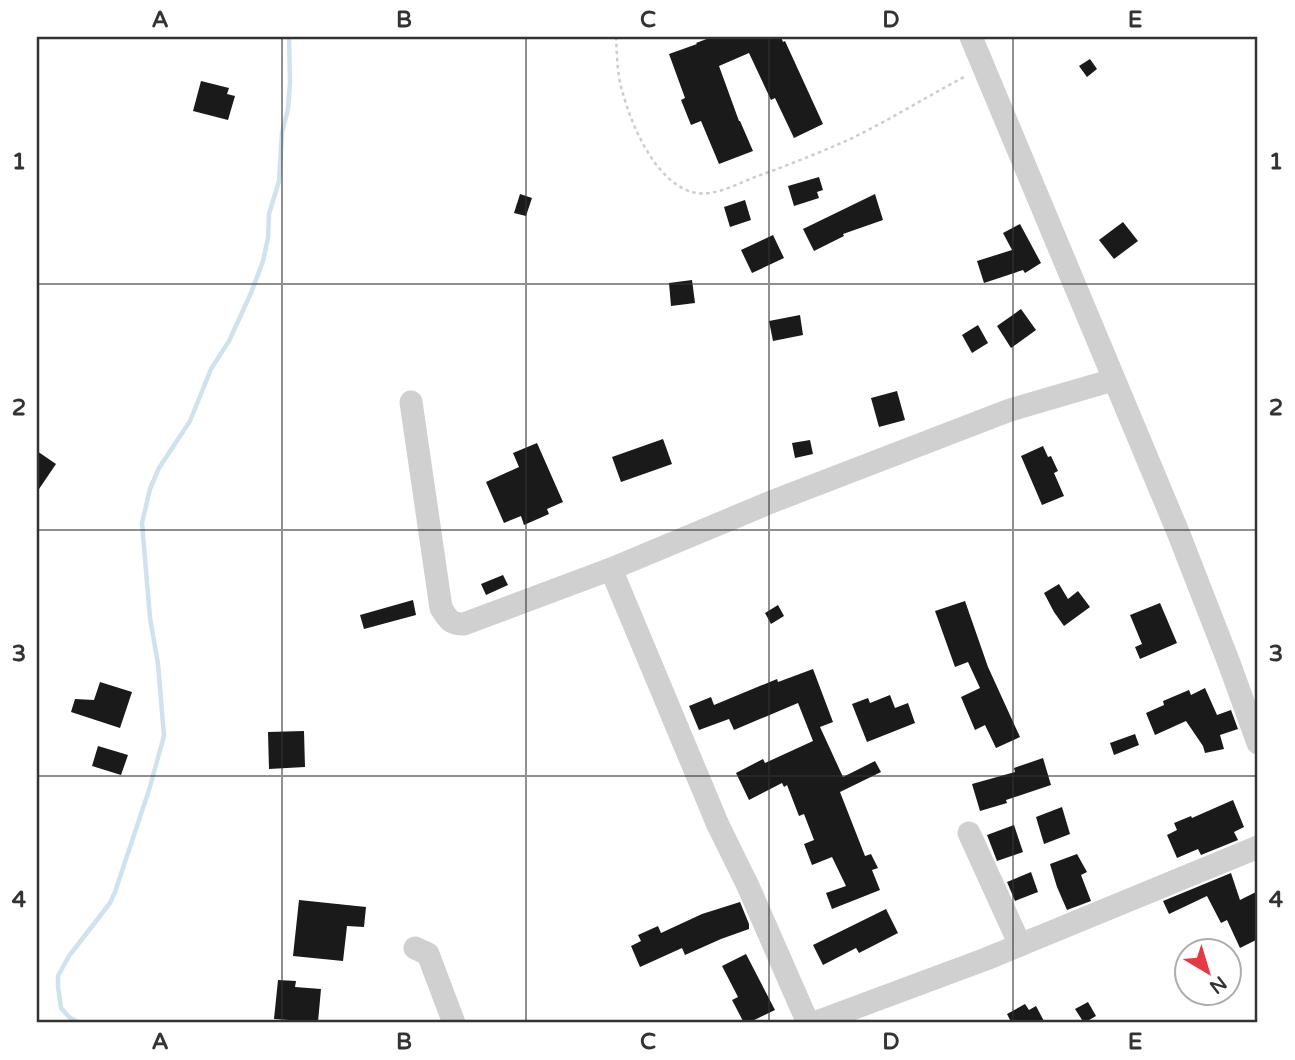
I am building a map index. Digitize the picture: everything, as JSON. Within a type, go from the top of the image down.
[{"type":"street","points":[[971,37],[1178,532],[1258,743]]},
{"type":"street","points":[[411,402],[441,608],[454,624],[464,624],[611,569],[771,502],[1010,410],[1114,380]]},
{"type":"street","points":[[611,569],[718,825],[808,1023]]},
{"type":"street","points":[[969,834],[1020,945]]},
{"type":"street","points":[[814,1023],[986,959],[1258,847]]},
{"type":"street","points":[[415,948],[428,954],[454,1023]]},
{"type":"path","points":[[616,37],[621,89],[636,132],[659,169],[674,184],[694,193],[714,193],[847,140],[984,66]]},
{"type":"building","points":[[712,37],[781,37],[823,124],[794,138],[775,98],[771,100],[749,53],[719,66],[753,151],[719,164],[701,121],[691,125],[681,100],[685,98],[669,54]]},
{"type":"building","points":[[1090,59],[1097,69],[1087,77],[1079,66]]},
{"type":"building","points":[[201,81],[229,88],[227,94],[235,96],[228,120],[193,111]]},
{"type":"building","points":[[819,177],[823,190],[817,192],[819,198],[794,206],[788,186]]},
{"type":"building","points":[[520,194],[532,198],[526,216],[514,213]]},
{"type":"building","points":[[875,194],[883,220],[843,234],[844,236],[814,251],[803,229]]},
{"type":"building","points":[[745,200],[751,220],[730,227],[724,207]]},
{"type":"building","points":[[1123,222],[1138,241],[1114,259],[1099,240]]},
{"type":"building","points":[[1020,224],[1041,263],[1025,273],[1023,270],[984,283],[977,261],[1012,250],[1003,233]]},
{"type":"building","points":[[773,235],[784,258],[752,273],[741,250]]},
{"type":"building","points":[[692,280],[695,303],[671,306],[669,283]]},
{"type":"building","points":[[1021,309],[1036,330],[1011,348],[997,326]]},
{"type":"building","points":[[800,315],[803,335],[773,341],[769,321]]},
{"type":"building","points":[[978,325],[988,343],[972,353],[962,335]]},
{"type":"building","points":[[897,391],[905,420],[879,427],[871,398]]},
{"type":"building","points":[[663,439],[672,464],[621,482],[612,457]]},
{"type":"building","points":[[810,440],[813,454],[795,458],[792,443]]},
{"type":"building","points":[[537,443],[563,502],[547,509],[549,514],[524,525],[521,516],[504,523],[486,482],[519,467],[513,453]]},
{"type":"building","points":[[1043,446],[1058,471],[1054,473],[1064,496],[1042,505],[1021,456]]},
{"type":"building","points":[[37,451],[56,464],[37,492]]},
{"type":"building","points":[[503,575],[508,585],[486,595],[481,584]]},
{"type":"building","points":[[1059,584],[1068,599],[1078,591],[1090,607],[1064,626],[1044,593]]},
{"type":"building","points":[[413,600],[416,615],[364,629],[360,615]]},
{"type":"building","points":[[965,601],[988,667],[1020,737],[996,748],[985,725],[975,730],[961,697],[980,688],[968,662],[955,667],[935,611]]},
{"type":"building","points":[[1160,603],[1177,643],[1140,659],[1135,647],[1142,644],[1130,615]]},
{"type":"building","points":[[778,605],[784,616],[771,624],[765,613]]},
{"type":"building","points":[[813,669],[833,722],[820,727],[843,777],[875,761],[881,772],[840,792],[865,856],[871,854],[878,868],[872,870],[880,890],[832,909],[826,893],[846,886],[832,857],[812,865],[804,844],[814,840],[804,814],[799,816],[787,785],[784,787],[782,783],[749,800],[736,773],[763,759],[765,763],[813,741],[798,703],[734,730],[729,719],[699,730],[689,706],[711,697],[714,705],[777,679],[778,682]]},
{"type":"building","points":[[100,682],[132,692],[120,728],[71,712],[75,699],[94,700]]},
{"type":"building","points":[[1205,688],[1217,715],[1231,710],[1238,729],[1220,735],[1224,749],[1205,753],[1186,721],[1155,735],[1146,713],[1164,705],[1163,701],[1189,690],[1191,695]]},
{"type":"building","points":[[890,695],[895,708],[908,703],[915,723],[867,742],[852,704],[868,698],[870,703]]},
{"type":"building","points":[[304,731],[305,767],[269,769],[268,732]]},
{"type":"building","points":[[1135,734],[1139,745],[1114,755],[1110,743]]},
{"type":"building","points":[[98,746],[128,755],[121,775],[92,766]]},
{"type":"building","points":[[1043,758],[1051,785],[980,811],[972,784],[1015,772],[1014,768]]},
{"type":"building","points":[[1233,800],[1244,827],[1234,832],[1238,840],[1201,855],[1198,849],[1177,858],[1167,835],[1177,830],[1174,823]]},
{"type":"building","points":[[1062,807],[1070,834],[1044,844],[1036,817]]},
{"type":"building","points":[[1014,825],[1023,852],[997,861],[987,835]]},
{"type":"building","points":[[1077,854],[1087,872],[1081,875],[1091,901],[1067,910],[1050,864]]},
{"type":"building","points":[[1031,872],[1038,892],[1015,901],[1007,882]]},
{"type":"building","points":[[1231,873],[1240,900],[1258,891],[1258,939],[1242,947],[1242,937],[1235,937],[1227,920],[1221,923],[1207,896],[1169,914],[1163,901]]},
{"type":"building","points":[[299,900],[366,907],[364,927],[347,926],[343,961],[293,956]]},
{"type":"building","points":[[740,902],[749,929],[685,955],[682,948],[640,967],[631,946],[641,941],[638,935],[658,926],[661,933],[702,914]]},
{"type":"building","points":[[886,909],[898,933],[859,953],[856,948],[823,965],[813,945]]},
{"type":"building","points":[[746,954],[775,1010],[744,1023],[732,1000],[738,997],[722,966]]},
{"type":"building","points":[[278,980],[296,981],[295,987],[321,989],[318,1022],[274,1019]]},
{"type":"building","points":[[1088,1002],[1096,1016],[1084,1023],[1075,1009]]},
{"type":"building","points":[[1025,1004],[1029,1010],[1036,1006],[1045,1023],[1004,1023],[1010,1020],[1007,1014]]},
{"type":"waterway","points":[[79,1023],[61,1008],[58,976],[69,956],[110,903],[115,892],[164,736],[142,523],[150,489],[159,468],[190,421],[211,369],[229,341],[263,261],[269,214],[279,181],[282,133],[288,109],[289,37]]}]
